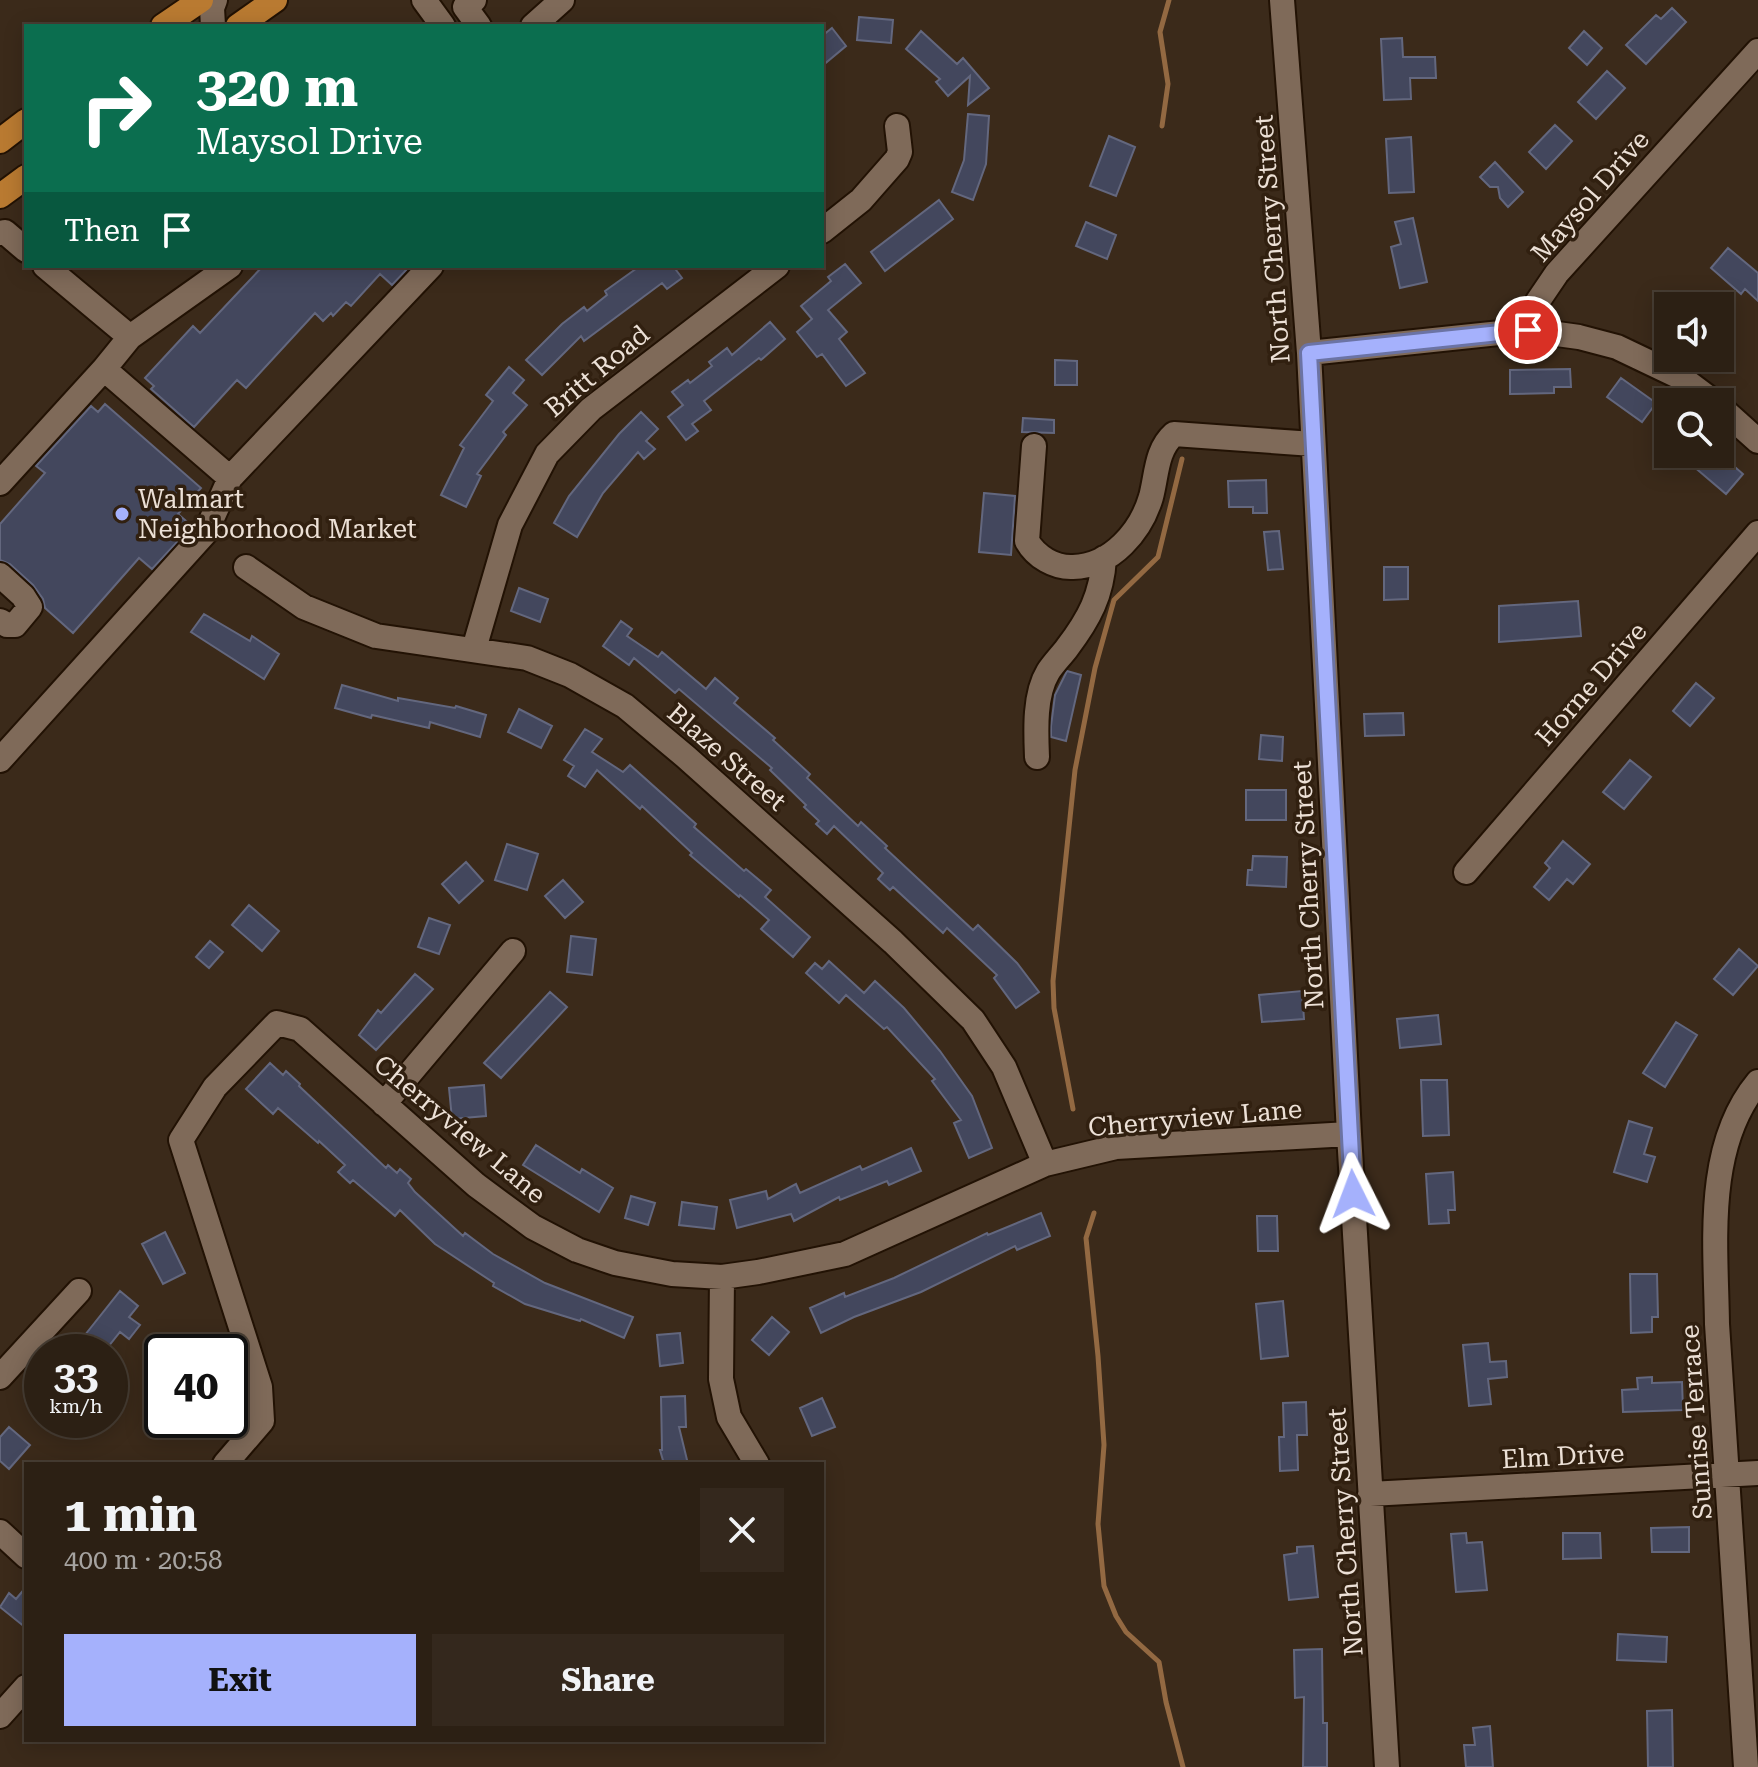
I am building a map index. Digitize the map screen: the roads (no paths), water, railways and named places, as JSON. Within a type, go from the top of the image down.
[{"type":"main road","points":[[166,24],[201,0]]},
{"type":"main road","points":[[241,24],[278,0]]},
{"type":"main road","points":[[0,141],[24,123]]},
{"type":"main road","points":[[0,196],[24,178]]},
{"type":"street","points":[[213,24],[215,0]]},
{"type":"street","points":[[262,24],[278,0]]},
{"type":"street","points":[[424,0],[442,24]]},
{"type":"street","points":[[474,0],[465,7],[478,24]]},
{"type":"street","points":[[535,24],[562,0]]},
{"type":"street","name":"North Cherry Street","points":[[1282,0],[1309,353],[1349,1134],[1387,1767]]},
{"type":"street","name":"Maysol Drive","points":[[1528,330],[1538,301],[1557,273],[1758,51]]},
{"type":"street","points":[[824,229],[861,200],[897,159],[900,152],[897,126]]},
{"type":"street","points":[[0,233],[5,232],[24,248]]},
{"type":"street","points":[[50,268],[69,276],[130,337]]},
{"type":"street","points":[[0,483],[130,337],[227,268]]},
{"type":"street","points":[[0,760],[206,532],[230,478],[429,268]]},
{"type":"street","name":"Britt Road","points":[[474,649],[510,525],[547,454],[591,409],[774,268]]},
{"type":"street","points":[[1309,353],[1528,330],[1579,337],[1617,347],[1682,378],[1695,388]]},
{"type":"street","points":[[104,369],[230,478]]},
{"type":"street","points":[[1734,420],[1758,441]]},
{"type":"street","points":[[1034,446],[1027,541],[1031,549],[1055,565],[1070,568],[1083,567],[1104,558],[1132,536],[1151,497],[1160,452],[1174,434],[1313,444]]},
{"type":"street","name":"Horne Drive","points":[[1466,872],[1758,533]]},
{"type":"street","points":[[1037,757],[1035,718],[1046,674],[1069,646],[1093,608],[1102,583],[1104,558]]},
{"type":"street","name":"Blaze Street","points":[[246,567],[304,607],[376,636],[527,658],[570,675],[625,706],[882,932],[973,1020],[1004,1067],[1045,1164]]},
{"type":"street","points":[[0,575],[23,596],[30,607],[15,625],[0,621]]},
{"type":"street","points":[[384,1104],[513,951]]},
{"type":"street","name":"Cherryview Lane","points":[[227,1462],[262,1421],[260,1387],[181,1140],[215,1087],[277,1023],[300,1029],[476,1185],[533,1227],[577,1250],[615,1263],[672,1274],[722,1277],[845,1254],[1045,1164],[1116,1147],[1349,1134]]},
{"type":"street","name":"Sunrise Terrace","points":[[1746,1767],[1717,1324],[1717,1205],[1728,1135],[1737,1112],[1758,1082]]},
{"type":"street","points":[[722,1277],[721,1379],[729,1417],[756,1462]]},
{"type":"street","points":[[0,1377],[79,1291]]},
{"type":"street","name":"Elm Drive","points":[[1370,1494],[1758,1473]]},
{"type":"street","points":[[0,1532],[24,1554]]},
{"type":"street","points":[[0,1716],[24,1689]]},
{"type":"waterway","points":[[1162,126],[1168,84],[1160,32],[1169,0]]},
{"type":"waterway","points":[[1073,1109],[1054,1008],[1053,981],[1075,770],[1095,668],[1114,600],[1158,557],[1182,459]]},
{"type":"waterway","points":[[1094,1213],[1086,1238],[1104,1445],[1098,1524],[1104,1586],[1126,1632],[1159,1662],[1183,1767]]},
{"type":"place","name":"Walmart Neighborhood Market","points":[[122,514]]}]
